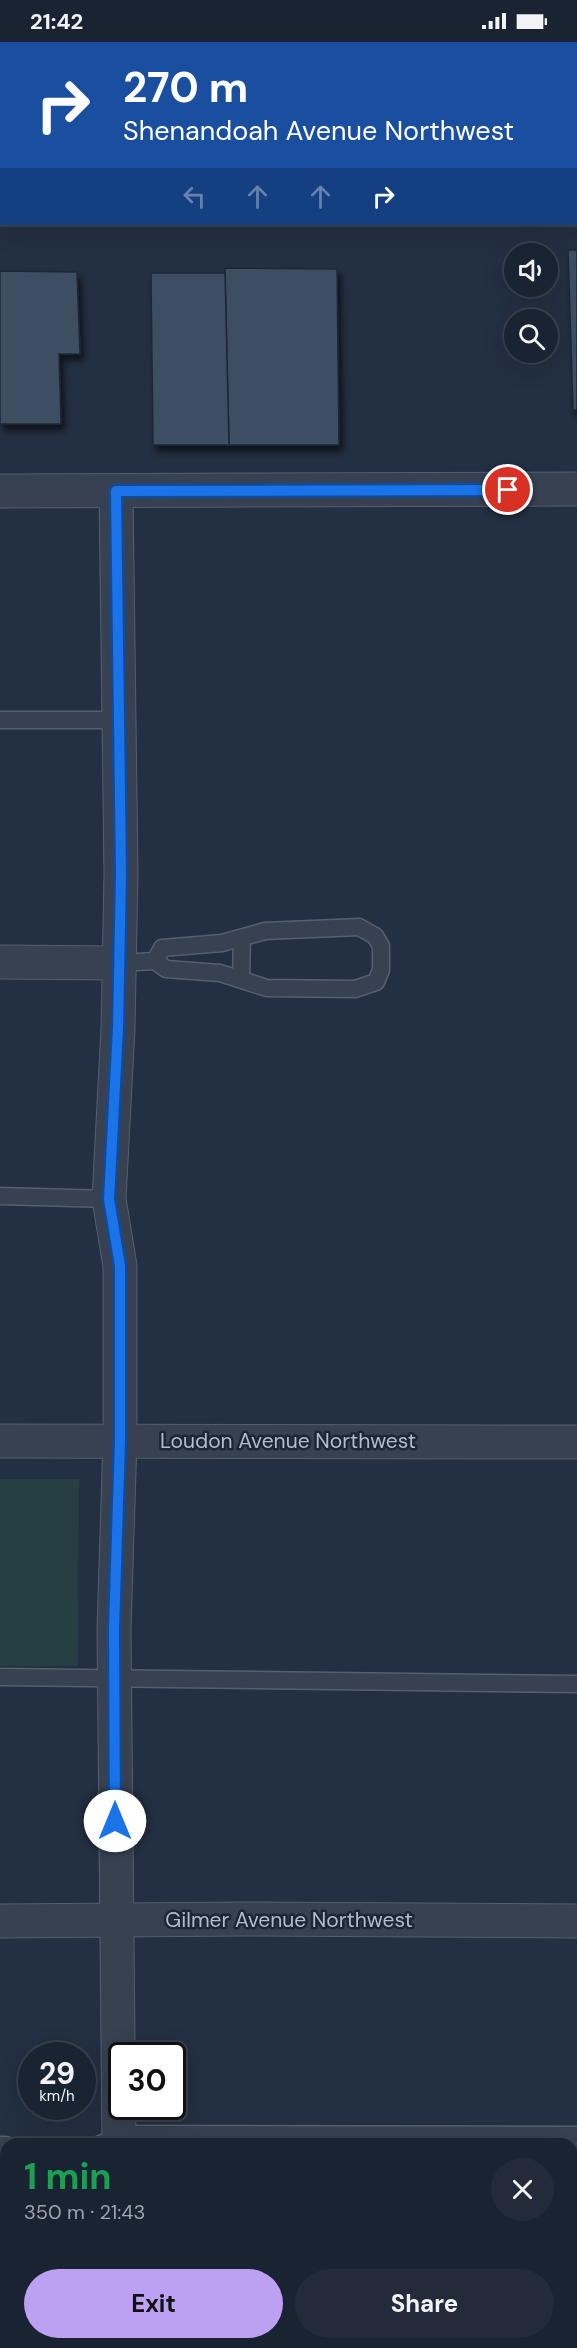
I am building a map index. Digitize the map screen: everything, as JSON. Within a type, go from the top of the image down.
[{"type":"street","points":[[0,491],[577,489]]},
{"type":"street","points":[[113,2138],[120,1266],[109,1199],[121,873],[116,491]]},
{"type":"street","points":[[0,962],[119,963]]},
{"type":"street","name":"Loudon Avenue Northwest","points":[[0,1441],[577,1442]]},
{"type":"street","name":"Gilmer Avenue Northwest","points":[[0,1921],[254,1919],[577,1921]]},
{"type":"lane","points":[[0,720],[119,720]]},
{"type":"lane","points":[[119,963],[154,961],[166,969],[220,973],[267,988],[355,989],[376,982],[381,970],[381,946],[375,936],[359,927],[265,931],[222,943],[162,948],[154,961]]},
{"type":"lane","points":[[241,979],[242,938]]},
{"type":"lane","points":[[0,1196],[109,1199]]},
{"type":"lane","points":[[0,1677],[577,1684]]},
{"type":"lane","points":[[120,2138],[129,2134],[577,2135]]},
{"type":"green space","points":[[0,1479],[79,1479],[78,1666],[0,1666]]},
{"type":"building","points":[[568,250],[577,250],[577,410],[573,410]]},
{"type":"building","points":[[225,268],[337,269],[339,445],[229,445]]},
{"type":"building","points":[[0,271],[77,272],[80,354],[59,354],[61,424],[0,424]]},
{"type":"building","points":[[151,273],[225,273],[229,445],[153,445]]},
{"type":"route","points":[[115,1821],[114,1629],[120,1440],[120,1266],[109,1199],[118,1028],[121,873],[116,491],[508,490]]}]
